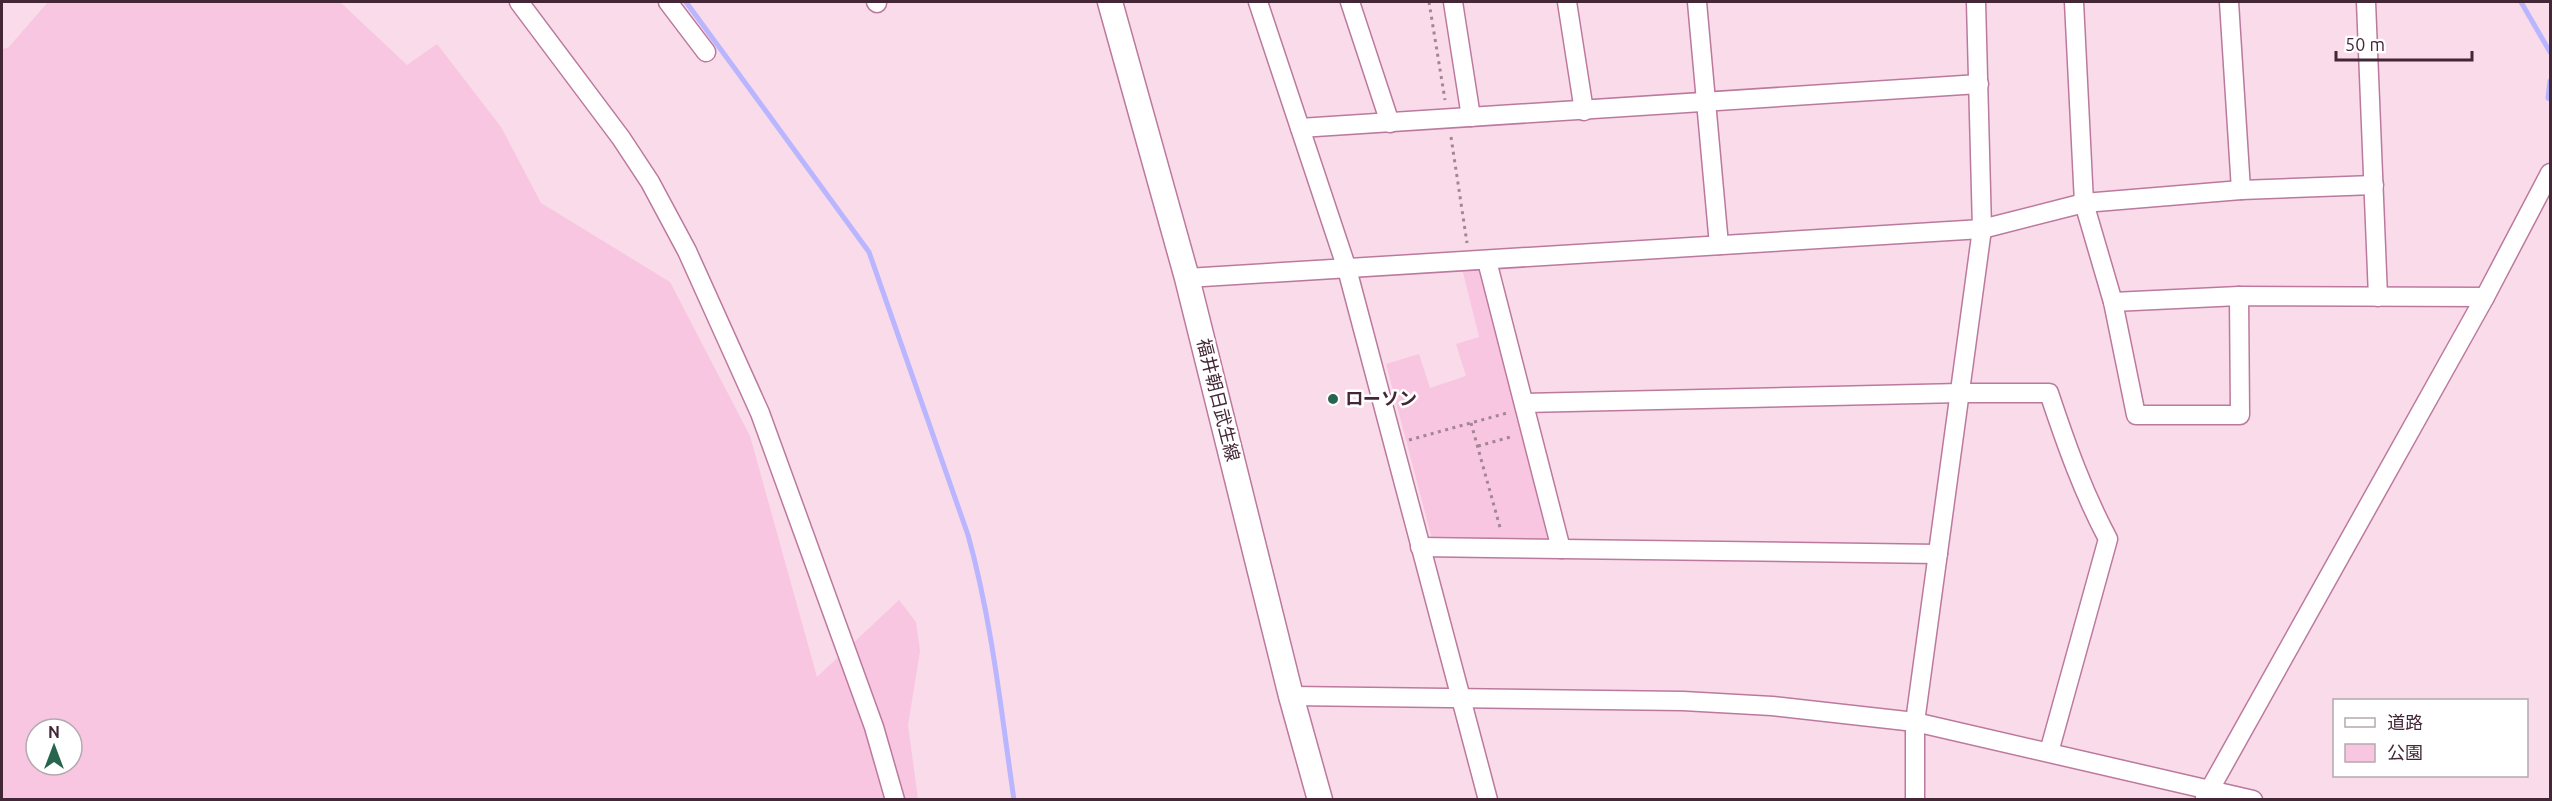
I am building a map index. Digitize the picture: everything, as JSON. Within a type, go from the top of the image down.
[{"type":"main road","name":"福井朝日武生線","points":[[1110,2],[1187,278],[1320,800]]},
{"type":"street","points":[[519,2],[621,138],[650,182],[687,250],[760,413],[874,727],[895,800]]},
{"type":"street","points":[[668,2],[706,52]]},
{"type":"street","points":[[1258,2],[1347,269],[1488,800]]},
{"type":"street","points":[[1350,2],[1390,123]]},
{"type":"street","points":[[1453,2],[1471,117]]},
{"type":"street","points":[[1567,2],[1584,111]]},
{"type":"street","points":[[1697,2],[1719,245]]},
{"type":"street","points":[[1915,800],[1916,722],[1983,229],[1976,2]]},
{"type":"street","points":[[2074,2],[2084,203],[2113,302],[2136,415],[2240,415],[2239,296]]},
{"type":"street","points":[[2229,2],[2241,190]]},
{"type":"street","points":[[2366,2],[2378,297]]},
{"type":"street","points":[[1300,128],[1978,84]]},
{"type":"street","points":[[2206,794],[2484,297],[2550,173]]},
{"type":"street","points":[[1187,278],[1983,229],[2084,203],[2241,190],[2374,185]]},
{"type":"street","points":[[1487,261],[1516,408],[1530,431],[1561,549]]},
{"type":"street","points":[[2113,302],[2239,296],[2484,297]]},
{"type":"street","points":[[1516,408],[1960,393],[2049,393],[2074,468],[2108,539],[2049,752]]},
{"type":"street","points":[[1420,547],[1938,554]]},
{"type":"street","points":[[1292,696],[1460,696],[1727,702],[1916,722],[2049,752],[2206,794],[2253,800]]},
{"type":"path","points":[[1393,444],[1516,408]]},
{"type":"path","points":[[1471,423],[1506,549]]},
{"type":"path","points":[[1478,446],[1530,431]]},
{"type":"green space","points":[[48,2],[340,2],[407,65],[437,44],[501,127],[541,203],[670,282],[750,436],[817,677],[899,600],[916,622],[920,651],[908,725],[918,799],[2,799],[2,49],[8,48]]},
{"type":"green space","points":[[1479,267],[1548,541],[1432,539],[1386,364],[1419,354],[1430,388],[1466,376],[1456,344],[1479,337],[1462,268]]},
{"type":"waterway","points":[[686,2],[869,252],[968,535],[990,633],[1014,800]]},
{"type":"waterway","points":[[2521,2],[2550,52]]},
{"type":"waterway","points":[[2550,81],[2548,98],[2550,99]]},
{"type":"place","name":"ローソン","points":[[1333,399]]}]
